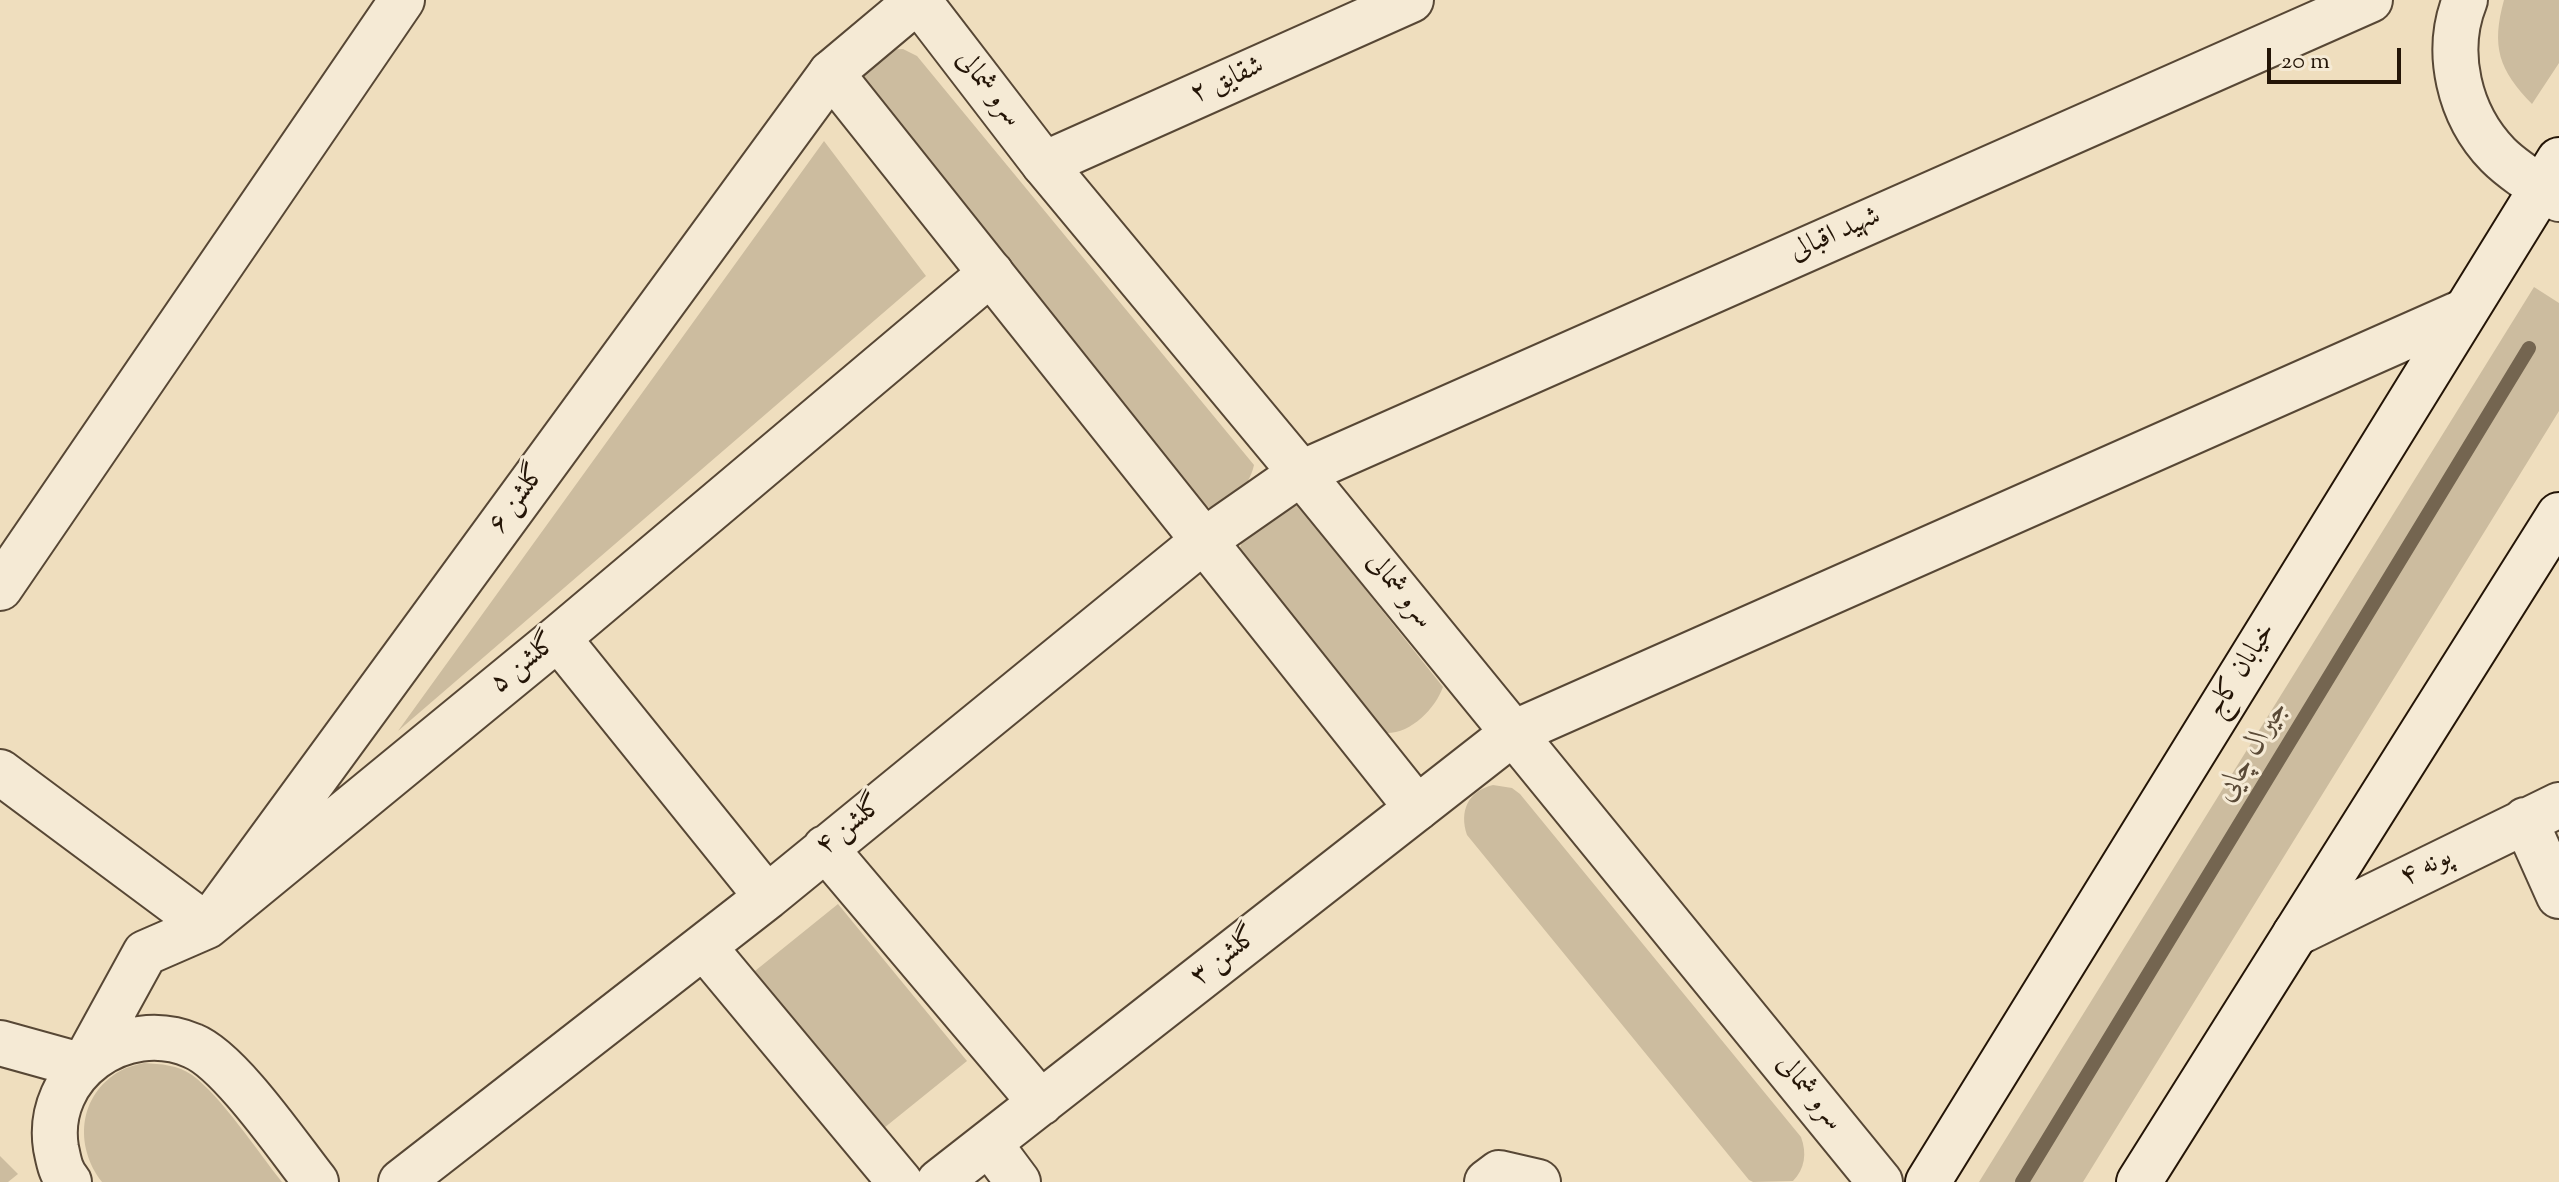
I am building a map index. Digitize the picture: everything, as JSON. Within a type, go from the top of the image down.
[{"type":"street","points":[[0,588],[402,0]]},
{"type":"street","name":"سرو شمالی","points":[[918,0],[1044,164],[1301,473],[1880,1182]]},
{"type":"street","name":"گلشن ۶","points":[[207,926],[831,73],[918,0]]},
{"type":"street","name":"شقایق ۲","points":[[1044,164],[1411,0]]},
{"type":"street","name":"شهید اقبالی","points":[[1301,473],[2370,0]]},
{"type":"street","points":[[2465,0],[2458,18],[2455,67],[2469,115],[2498,155],[2553,182]]},
{"type":"street","points":[[831,73],[1417,808]]},
{"type":"street","name":"خیابان کاج","points":[[1928,1182],[2465,311],[2553,182]]},
{"type":"street","name":"گلشن ۵","points":[[53,1175],[54,1133],[61,1097],[83,1066],[145,953],[207,926],[558,638],[991,273]]},
{"type":"street","name":"گلشن ۳","points":[[939,1182],[1513,733],[2465,311]]},
{"type":"street","name":"گلشن ۴","points":[[401,1182],[767,897],[1202,542],[1301,473]]},
{"type":"street","points":[[2139,1182],[2559,515]]},
{"type":"street","points":[[558,638],[767,897]]},
{"type":"street","points":[[0,772],[207,926]]},
{"type":"street","points":[[2542,812],[2559,896]]},
{"type":"street","name":"پونه ۴","points":[[2295,934],[2542,812]]},
{"type":"street","points":[[825,848],[1041,1103]]},
{"type":"street","points":[[704,947],[900,1182]]},
{"type":"street","points":[[0,1043],[83,1066],[114,1044],[154,1036],[194,1046],[227,1070],[316,1182]]},
{"type":"street","points":[[989,1143],[1018,1182]]},
{"type":"shaded area","points":[[2504,0],[2559,0],[2559,63],[2532,104],[2512,80],[2501,57],[2498,31]]},
{"type":"shaded area","points":[[903,49],[917,56],[1254,465],[1247,483],[1234,497],[1217,506],[1197,507],[862,81],[867,63],[879,50]]},
{"type":"shaded area","points":[[824,141],[926,276],[398,731]]},
{"type":"shaded area","points":[[2534,287],[2559,303],[2559,411],[2083,1182],[1979,1182]]},
{"type":"shaded area","points":[[1293,504],[1298,505],[1443,687],[1428,712],[1403,730],[1384,733],[1240,553],[1245,538],[1251,532]]},
{"type":"shaded area","points":[[1493,785],[1512,788],[1520,794],[1801,1137],[1804,1160],[1793,1181],[1749,1180],[1467,835],[1464,818],[1468,803],[1477,792]]},
{"type":"shaded area","points":[[838,904],[967,1061],[879,1132],[750,975]]},
{"type":"shaded area","points":[[144,1063],[181,1069],[203,1084],[282,1182],[102,1182],[87,1153],[84,1137],[88,1107],[106,1081],[123,1070]]},
{"type":"shaded area","points":[[0,1156],[18,1174],[8,1182],[0,1182]]},
{"type":"waterway","name":"جیرال چایی","points":[[2022,1182],[2529,348]]}]
